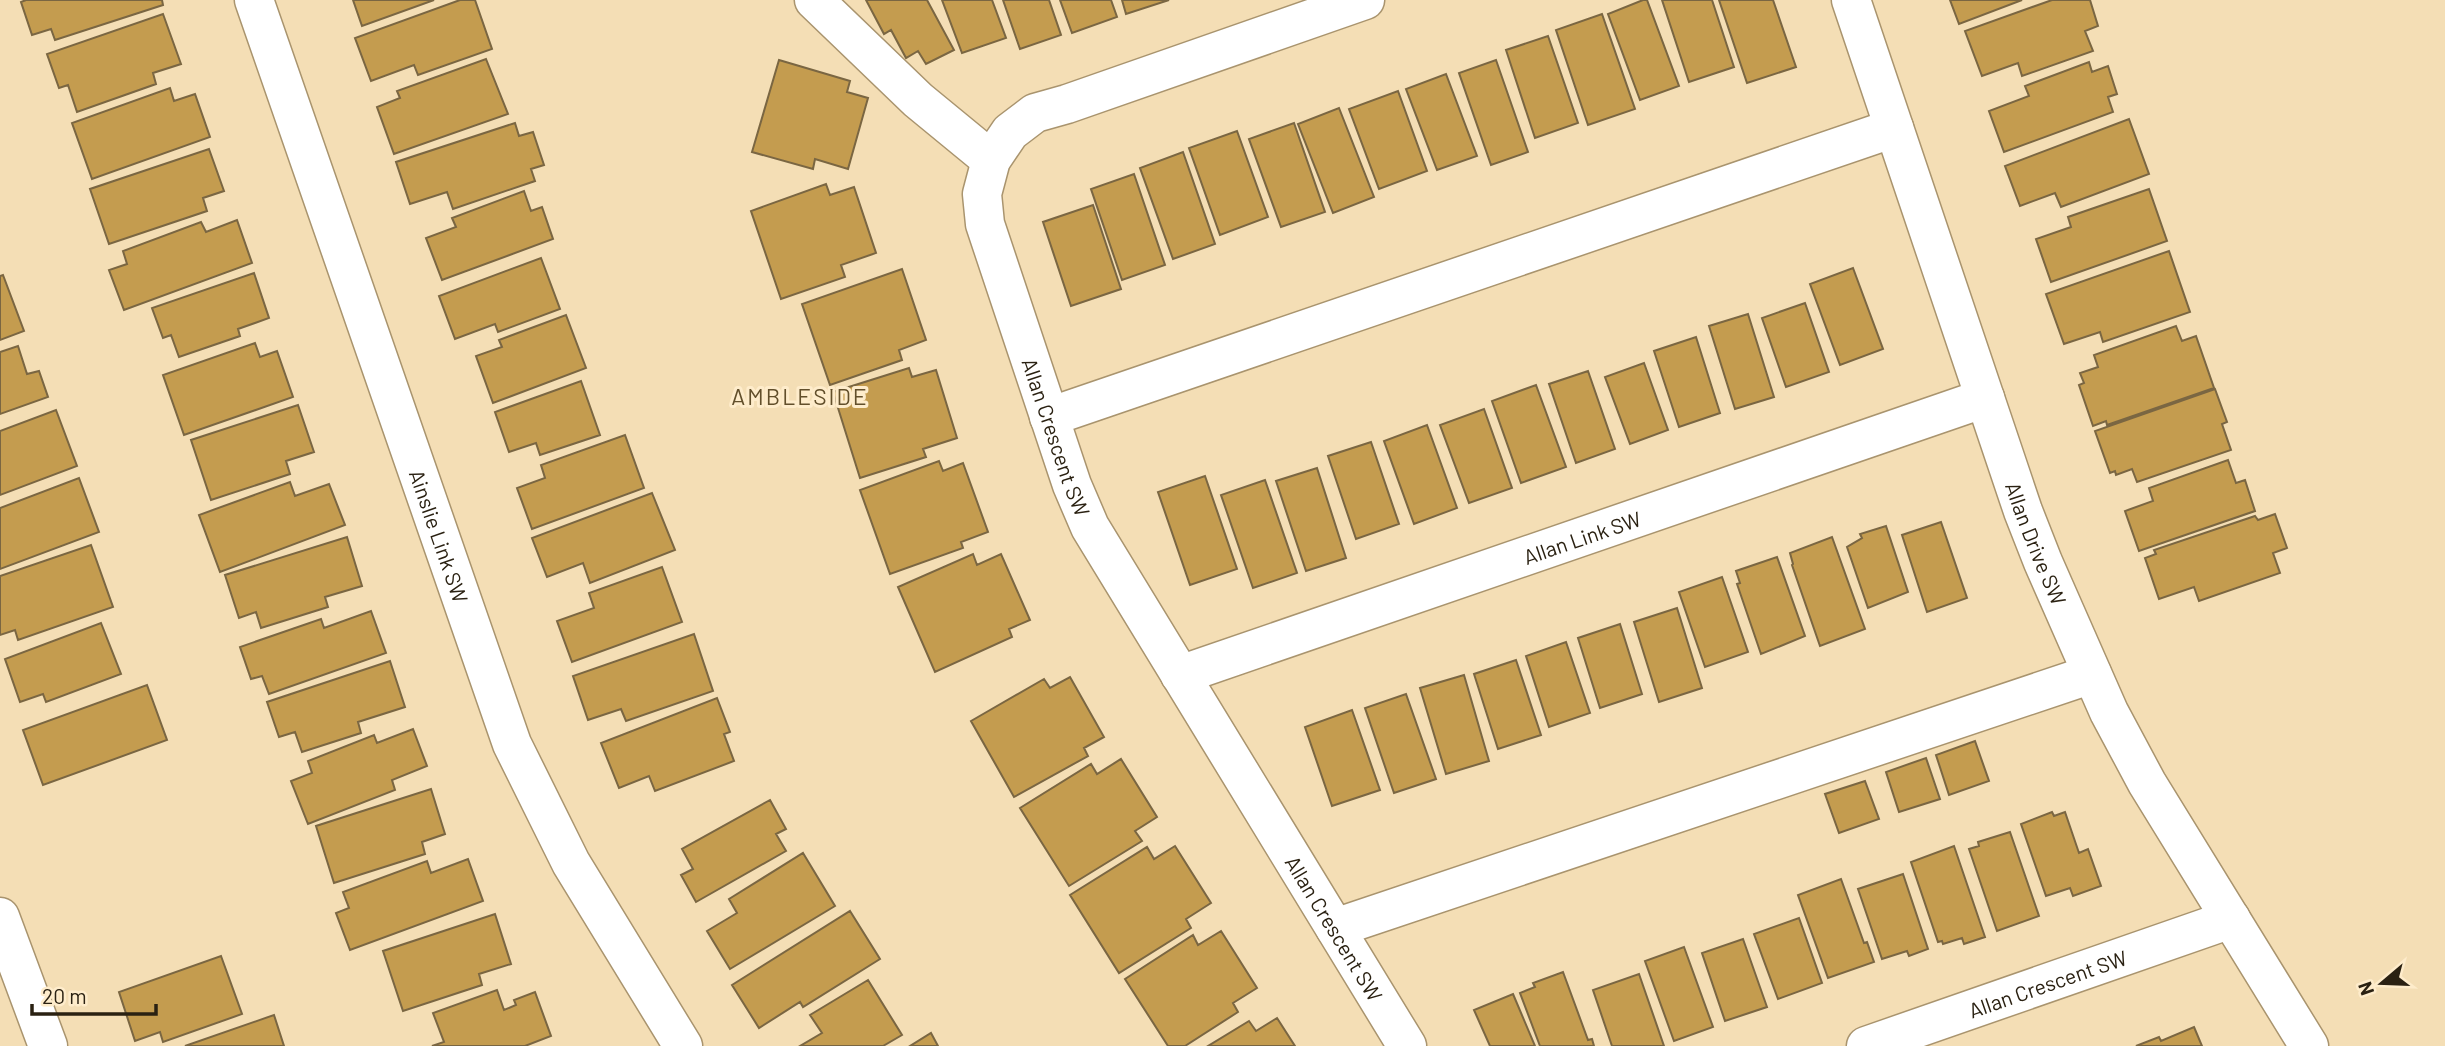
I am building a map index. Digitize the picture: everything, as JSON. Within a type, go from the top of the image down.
[{"type":"street","name":"Ainslie Link SW","points":[[254,0],[512,744],[571,863],[683,1046]]},
{"type":"street","points":[[814,0],[918,100],[991,160]]},
{"type":"street","name":"Allan Crescent SW","points":[[1365,0],[1035,113],[1010,132],[991,160],[982,194],[985,224],[1072,485],[1090,527],[1407,1046]]},
{"type":"street","name":"Allan Drive SW","points":[[1851,0],[2043,562],[2092,674],[2147,783],[2309,1046]]},
{"type":"street","points":[[1049,416],[1894,128]]},
{"type":"street","name":"Allan Link SW","points":[[1180,675],[1985,398]]},
{"type":"street","points":[[1335,928],[2092,674]]},
{"type":"street","points":[[0,917],[48,1046]]},
{"type":"street","name":"Allan Crescent SW","points":[[1866,1046],[2231,919]]},
{"type":"building","points":[[162,0],[163,5],[55,40],[51,29],[32,35],[21,2]]},
{"type":"building","points":[[353,0],[434,0],[362,26]]},
{"type":"building","points":[[460,0],[475,0],[492,49],[418,75],[414,65],[371,81],[355,38]]},
{"type":"building","points":[[866,0],[927,0],[954,50],[926,64],[918,51],[906,58],[891,30],[884,34]]},
{"type":"building","points":[[942,0],[992,0],[1006,38],[962,53]]},
{"type":"building","points":[[1003,0],[1049,0],[1061,35],[1020,49]]},
{"type":"building","points":[[1060,0],[1111,0],[1117,17],[1072,33]]},
{"type":"building","points":[[1122,0],[1169,0],[1126,14]]},
{"type":"building","points":[[1647,0],[1679,86],[1640,100],[1608,14]]},
{"type":"building","points":[[1662,0],[1712,0],[1734,67],[1689,82]]},
{"type":"building","points":[[1719,0],[1773,0],[1796,67],[1747,83]]},
{"type":"building","points":[[1950,0],[2022,0],[1959,24]]},
{"type":"building","points":[[2052,0],[2090,0],[2098,26],[2085,31],[2093,51],[2022,76],[2018,63],[1982,76],[1965,31]]},
{"type":"building","points":[[163,14],[181,64],[153,73],[156,84],[77,112],[68,85],[59,88],[47,54]]},
{"type":"building","points":[[1602,14],[1635,109],[1588,125],[1556,30]]},
{"type":"building","points":[[1548,36],[1578,123],[1535,138],[1506,50]]},
{"type":"building","points":[[486,59],[508,114],[394,154],[377,107],[400,98],[397,91]]},
{"type":"building","points":[[779,60],[850,81],[847,92],[868,98],[848,169],[815,159],[813,169],[752,152]]},
{"type":"building","points":[[1496,60],[1528,152],[1491,165],[1459,73]]},
{"type":"building","points":[[2089,62],[2092,72],[2108,66],[2117,94],[2108,97],[2113,112],[2004,152],[1989,111],[2029,96],[2025,86]]},
{"type":"building","points":[[1446,74],[1477,156],[1437,170],[1406,89]]},
{"type":"building","points":[[170,88],[174,101],[195,94],[210,137],[92,179],[72,123]]},
{"type":"building","points":[[1398,91],[1427,171],[1379,189],[1349,109]]},
{"type":"building","points":[[1339,108],[1374,197],[1333,213],[1298,124]]},
{"type":"building","points":[[2129,119],[2149,174],[2061,207],[2055,193],[2020,206],[2005,166]]},
{"type":"building","points":[[515,123],[519,136],[533,132],[544,165],[531,169],[535,181],[453,209],[447,192],[410,204],[396,162]]},
{"type":"building","points":[[1294,123],[1325,212],[1281,227],[1249,139]]},
{"type":"building","points":[[1237,131],[1268,217],[1220,235],[1189,148]]},
{"type":"building","points":[[209,149],[224,191],[203,198],[207,211],[109,244],[90,189]]},
{"type":"building","points":[[1183,152],[1215,244],[1173,259],[1140,168]]},
{"type":"building","points":[[1134,174],[1165,265],[1122,280],[1091,189]]},
{"type":"building","points":[[826,184],[830,195],[854,187],[876,253],[841,265],[845,277],[781,299],[751,211]]},
{"type":"building","points":[[2149,189],[2167,241],[2051,282],[2036,239],[2071,227],[2068,217]]},
{"type":"building","points":[[524,191],[531,211],[542,207],[553,239],[442,280],[426,238],[456,227],[452,218]]},
{"type":"building","points":[[1093,205],[1121,289],[1071,306],[1043,222]]},
{"type":"building","points":[[237,220],[252,263],[124,310],[109,270],[127,264],[123,251],[201,222],[206,232]]},
{"type":"building","points":[[2169,251],[2190,312],[2103,342],[2100,332],[2064,344],[2046,294]]},
{"type":"building","points":[[541,258],[560,309],[498,332],[495,324],[455,339],[439,296]]},
{"type":"building","points":[[1853,268],[1883,349],[1840,365],[1810,284]]},
{"type":"building","points":[[902,269],[926,340],[899,350],[902,360],[830,385],[802,304]]},
{"type":"building","points":[[254,273],[269,318],[238,329],[240,336],[179,357],[171,335],[163,338],[152,308]]},
{"type":"building","points":[[3,275],[24,331],[0,340],[0,276]]},
{"type":"building","points":[[1805,303],[1829,372],[1786,387],[1762,318]]},
{"type":"building","points":[[1748,314],[1774,397],[1735,409],[1709,326]]},
{"type":"building","points":[[566,315],[586,368],[493,403],[476,356],[502,347],[499,340]]},
{"type":"building","points":[[2176,326],[2182,341],[2196,336],[2214,388],[2107,425],[2106,421],[2093,426],[2079,385],[2084,383],[2080,373],[2098,367],[2094,355]]},
{"type":"building","points":[[1696,337],[1720,413],[1679,427],[1654,351]]},
{"type":"building","points":[[255,343],[260,357],[277,351],[293,397],[184,435],[163,375]]},
{"type":"building","points":[[18,346],[27,374],[39,371],[48,397],[0,414],[0,352]]},
{"type":"building","points":[[1644,363],[1668,430],[1630,444],[1605,377]]},
{"type":"building","points":[[909,368],[912,377],[936,370],[957,438],[923,449],[926,457],[860,478],[833,392]]},
{"type":"building","points":[[1588,371],[1615,449],[1576,463],[1549,384]]},
{"type":"building","points":[[581,381],[600,435],[540,455],[536,443],[509,452],[495,412]]},
{"type":"building","points":[[1536,385],[1566,467],[1521,483],[1492,401]]},
{"type":"building","points":[[2215,389],[2227,422],[2222,424],[2231,450],[2137,482],[2132,469],[2116,475],[2115,471],[2110,473],[2095,431]]},
{"type":"building","points":[[298,405],[314,452],[286,461],[290,474],[211,500],[191,440]]},
{"type":"building","points":[[1484,409],[1512,488],[1469,503],[1440,425]]},
{"type":"building","points":[[56,410],[77,466],[0,495],[0,431]]},
{"type":"building","points":[[1427,425],[1457,508],[1414,524],[1384,441]]},
{"type":"building","points":[[625,435],[644,488],[532,529],[517,488],[545,478],[541,465]]},
{"type":"building","points":[[1371,442],[1399,524],[1356,539],[1328,456]]},
{"type":"building","points":[[2228,460],[2236,483],[2245,480],[2255,511],[2139,551],[2125,511],[2153,501],[2149,488]]},
{"type":"building","points":[[939,461],[943,471],[963,463],[988,532],[961,542],[963,548],[890,574],[860,490]]},
{"type":"building","points":[[1317,468],[1346,558],[1306,571],[1276,481]]},
{"type":"building","points":[[1205,476],[1237,569],[1190,585],[1158,492]]},
{"type":"building","points":[[79,478],[99,532],[0,569],[0,508]]},
{"type":"building","points":[[1265,480],[1297,573],[1253,588],[1221,495]]},
{"type":"building","points":[[290,482],[295,496],[329,484],[345,525],[220,572],[199,515]]},
{"type":"building","points":[[652,493],[675,550],[590,583],[583,563],[547,577],[532,538]]},
{"type":"building","points":[[2275,514],[2287,548],[2273,553],[2280,573],[2199,601],[2194,587],[2159,599],[2145,558],[2156,554],[2154,550],[2255,516],[2258,520]]},
{"type":"building","points":[[1941,522],[1967,598],[1927,612],[1902,535]]},
{"type":"building","points":[[1886,526],[1908,592],[1868,608],[1847,547],[1862,538],[1860,534]]},
{"type":"building","points":[[347,537],[362,586],[325,597],[328,607],[261,628],[256,612],[239,618],[225,575]]},
{"type":"building","points":[[1832,537],[1865,629],[1820,646],[1790,553]]},
{"type":"building","points":[[91,545],[113,607],[18,640],[15,630],[0,635],[0,576]]},
{"type":"building","points":[[973,554],[977,565],[1001,554],[1030,620],[1009,629],[1012,637],[935,672],[898,587]]},
{"type":"building","points":[[1777,557],[1805,636],[1761,654],[1737,584],[1740,583],[1736,571]]},
{"type":"building","points":[[662,567],[682,622],[572,662],[557,621],[594,608],[589,593]]},
{"type":"building","points":[[1722,577],[1748,652],[1705,667],[1679,592]]},
{"type":"building","points":[[1677,608],[1702,688],[1659,702],[1634,622]]},
{"type":"building","points":[[371,611],[386,653],[269,694],[262,676],[251,679],[240,647],[321,619],[324,628]]},
{"type":"building","points":[[101,623],[121,674],[46,702],[43,694],[20,702],[5,659]]},
{"type":"building","points":[[1620,624],[1642,694],[1600,708],[1578,638]]},
{"type":"building","points":[[694,634],[713,691],[626,721],[621,709],[588,720],[573,676]]},
{"type":"building","points":[[1566,642],[1590,713],[1549,727],[1526,656]]},
{"type":"building","points":[[1516,660],[1541,735],[1498,749],[1474,674]]},
{"type":"building","points":[[390,661],[405,707],[358,722],[361,733],[302,752],[295,732],[279,737],[267,702]]},
{"type":"building","points":[[1464,675],[1489,761],[1446,774],[1420,688]]},
{"type":"building","points":[[1070,677],[1104,737],[1084,748],[1088,756],[1014,797],[971,721],[1044,679],[1050,688]]},
{"type":"building","points":[[147,685],[167,740],[43,785],[23,730]]},
{"type":"building","points":[[1406,694],[1436,779],[1394,793],[1365,708]]},
{"type":"building","points":[[717,698],[730,732],[724,734],[734,761],[655,791],[649,776],[619,788],[601,743]]},
{"type":"building","points":[[1352,710],[1380,790],[1332,806],[1305,727]]},
{"type":"building","points":[[413,729],[427,766],[392,780],[395,790],[308,824],[291,781],[312,773],[308,761],[374,735],[377,743]]},
{"type":"building","points":[[1975,741],[1989,781],[1949,795],[1936,755]]},
{"type":"building","points":[[1926,758],[1940,799],[1899,812],[1886,772]]},
{"type":"building","points":[[1121,759],[1157,817],[1135,831],[1142,841],[1069,886],[1020,808],[1091,764],[1097,774]]},
{"type":"building","points":[[1865,781],[1879,819],[1839,833],[1825,794]]},
{"type":"building","points":[[431,789],[445,834],[422,842],[425,854],[334,883],[316,826]]},
{"type":"building","points":[[770,800],[786,829],[776,834],[786,851],[696,902],[681,875],[693,869],[682,849]]},
{"type":"building","points":[[2052,812],[2054,816],[2065,812],[2079,853],[2088,849],[2101,886],[2073,896],[2070,888],[2046,896],[2021,824]]},
{"type":"building","points":[[2010,832],[2039,916],[1997,931],[1969,849],[1979,846],[1978,842]]},
{"type":"building","points":[[1175,846],[1211,903],[1186,919],[1191,928],[1119,973],[1070,895],[1147,847],[1154,859]]},
{"type":"building","points":[[1954,846],[1985,937],[1964,944],[1962,938],[1943,944],[1942,941],[1938,942],[1911,862]]},
{"type":"building","points":[[803,853],[835,906],[730,969],[707,931],[737,913],[729,899]]},
{"type":"building","points":[[468,859],[483,901],[350,950],[336,913],[349,908],[343,892],[427,861],[431,873]]},
{"type":"building","points":[[1903,874],[1928,949],[1909,956],[1907,951],[1882,959],[1858,889]]},
{"type":"building","points":[[1841,879],[1864,943],[1867,942],[1874,962],[1828,978],[1798,895]]},
{"type":"building","points":[[850,911],[880,959],[803,1007],[800,1002],[759,1028],[732,985]]},
{"type":"building","points":[[495,914],[511,964],[479,974],[482,985],[403,1011],[383,951]]},
{"type":"building","points":[[1799,918],[1822,983],[1778,999],[1754,934]]},
{"type":"building","points":[[1221,931],[1257,988],[1233,1003],[1238,1012],[1185,1046],[1168,1046],[1125,979],[1193,935],[1198,945]]},
{"type":"building","points":[[1743,939],[1767,1007],[1725,1021],[1702,953]]},
{"type":"building","points":[[1684,947],[1713,1027],[1674,1041],[1645,961]]},
{"type":"building","points":[[221,956],[242,1014],[163,1042],[160,1032],[135,1041],[119,992]]},
{"type":"building","points":[[1563,972],[1588,1040],[1592,1039],[1594,1046],[1540,1046],[1520,993],[1535,987],[1533,983]]},
{"type":"building","points":[[1639,974],[1664,1046],[1612,1046],[1593,990]]},
{"type":"building","points":[[868,980],[902,1035],[883,1046],[800,1046],[822,1033],[810,1015]]},
{"type":"building","points":[[497,990],[504,1010],[516,1005],[514,1000],[535,992],[551,1036],[525,1046],[432,1046],[444,1042],[433,1013]]},
{"type":"building","points":[[1513,994],[1535,1046],[1490,1046],[1474,1010]]},
{"type":"building","points":[[274,1015],[284,1046],[185,1046]]},
{"type":"building","points":[[1277,1018],[1295,1046],[1208,1046],[1249,1021],[1256,1031]]},
{"type":"building","points":[[2194,1027],[2202,1046],[2136,1046],[2159,1037],[2161,1041]]},
{"type":"building","points":[[931,1033],[938,1046],[910,1046]]},
{"type":"district","name":"AMBLESIDE","points":[[800,396]]}]
